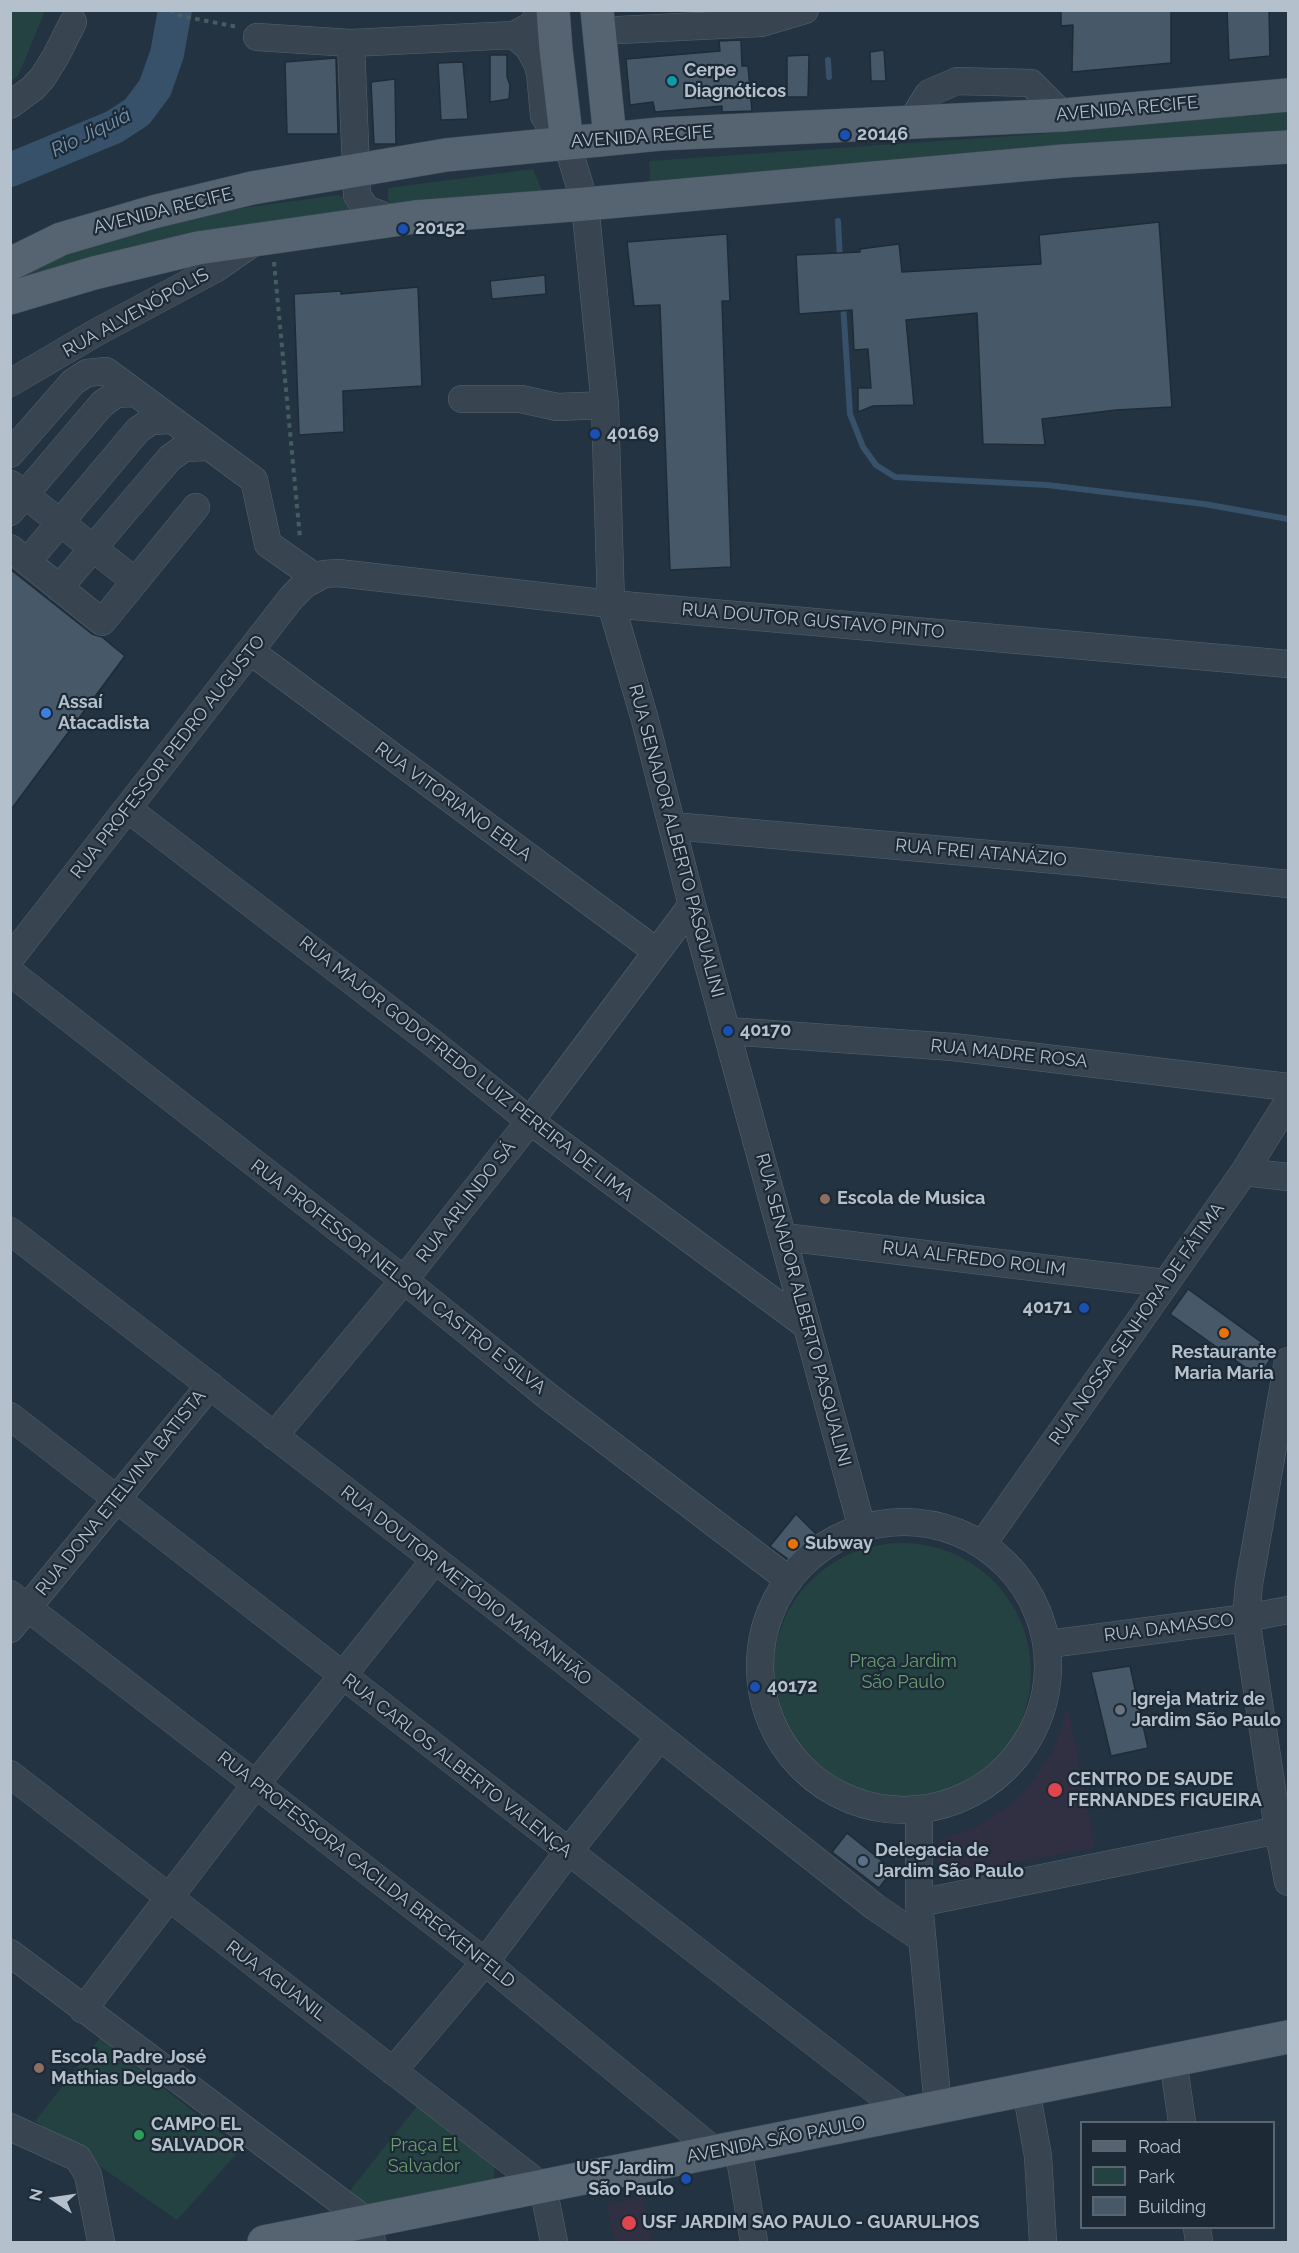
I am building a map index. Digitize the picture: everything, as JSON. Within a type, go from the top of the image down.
[{"type":"main road","points":[[553,10],[567,142]]},
{"type":"main road","points":[[598,21],[610,138]]},
{"type":"main road","name":"AVENIDA RECIFE","points":[[13,286],[62,239],[110,224],[252,188],[446,155],[610,138],[1063,115],[1288,95]]},
{"type":"main road","name":"AVENIDA RECIFE","points":[[13,286],[94,273],[198,248],[395,220],[1064,161],[1288,147]]},
{"type":"main road","name":"AVENIDA SÃO PAULO","points":[[264,2242],[370,2232],[543,2187],[1288,2037]]},
{"type":"street","points":[[257,37],[351,43],[514,36],[533,25],[539,10]]},
{"type":"street","points":[[598,21],[738,26],[763,16],[805,10]]},
{"type":"street","points":[[10,105],[33,88],[43,77],[73,22]]},
{"type":"street","points":[[514,36],[528,47],[537,63],[544,116],[548,126],[567,142]]},
{"type":"street","points":[[351,43],[357,195],[361,203],[372,213],[395,220]]},
{"type":"street","name":"RUA SENADOR ALBERTO PASQUALINI","points":[[567,142],[585,204],[605,405],[611,604],[862,1528]]},
{"type":"street","name":"RUA ALVENÓPOLIS","points":[[10,384],[215,269],[265,238]]},
{"type":"street","points":[[10,454],[73,382],[87,373],[106,371],[254,480],[268,544],[326,575]]},
{"type":"street","points":[[135,393],[116,394],[102,404],[15,496],[60,522],[135,581]]},
{"type":"street","points":[[462,399],[521,399],[557,407],[605,405]]},
{"type":"street","points":[[172,420],[152,421],[138,430],[60,522],[19,555],[102,622],[196,507]]},
{"type":"street","points":[[59,588],[170,458],[184,448],[208,447]]},
{"type":"street","name":"RUA DOUTOR GUSTAVO PINTO","points":[[326,575],[611,604],[1288,664]]},
{"type":"street","name":"RUA PROFESSOR PEDRO AUGUSTO","points":[[10,959],[292,597],[326,575]]},
{"type":"street","name":"RUA VITORIANO EBLA","points":[[250,651],[656,951]]},
{"type":"street","name":"RUA MAJOR GODOFREDO LUIZ PEREIRA DE LIMA","points":[[128,809],[531,1121],[807,1326]]},
{"type":"street","name":"RUA FREI ATANÁZIO","points":[[673,826],[1079,862],[1288,884]]},
{"type":"street","name":"RUA ARLINDO SÁ","points":[[274,1436],[404,1280],[531,1121],[692,905]]},
{"type":"street","name":"RUA PROFESSOR NELSON CASTRO E SILVA","points":[[10,972],[404,1280],[550,1398],[789,1580]]},
{"type":"street","name":"RUA MADRE ROSA","points":[[728,1031],[953,1047],[1288,1087]]},
{"type":"street","name":"RUA NOSSA SENHORA DE FÁTIMA","points":[[982,1545],[1244,1172],[1288,1102]]},
{"type":"street","points":[[1244,1172],[1288,1177]]},
{"type":"street","name":"RUA DOUTOR METÓDIO MARANHÃO","points":[[10,1231],[210,1385],[875,1908],[922,1940]]},
{"type":"street","name":"RUA ALFREDO ROLIM","points":[[784,1237],[1165,1283]]},
{"type":"street","points":[[1288,1361],[1249,1584],[1246,1618],[1283,1828],[1288,1882]]},
{"type":"street","name":"RUA DONA ETELVINA BATISTA","points":[[10,1629],[19,1601],[117,1499],[210,1385]]},
{"type":"street","name":"RUA CARLOS ALBERTO VALENÇA","points":[[10,1416],[906,2114]]},
{"type":"street","points":[[906,1521],[951,1529],[982,1545],[1017,1576],[1042,1619],[1049,1644],[1047,1685],[1035,1726],[1012,1762],[979,1790],[939,1806],[920,1809],[874,1808],[843,1798],[815,1781],[797,1764],[782,1744],[766,1706],[760,1662],[769,1611],[802,1563],[838,1537],[862,1528],[906,1521]]},
{"type":"street","points":[[83,2010],[256,1784],[434,1561]]},
{"type":"street","name":"RUA PROFESSORA CACILDA BRECKENFELD","points":[[19,1601],[727,2150]]},
{"type":"street","name":"RUA DAMASCO","points":[[1049,1644],[1246,1618],[1288,1610]]},
{"type":"street","points":[[393,2071],[485,1962],[568,1852],[659,1738]]},
{"type":"street","name":"RUA AGUANIL","points":[[10,1774],[543,2187]]},
{"type":"street","points":[[920,1809],[919,1903],[938,2107]]},
{"type":"street","points":[[919,1903],[1283,1828]]},
{"type":"street","points":[[10,1953],[370,2232]]},
{"type":"street","points":[[1173,2060],[1182,2121]]},
{"type":"street","points":[[1026,2090],[1038,2156],[1043,2242]]},
{"type":"street","points":[[10,2127],[78,2158],[88,2175],[101,2242]]},
{"type":"street","points":[[727,2150],[754,2242]]},
{"type":"street","points":[[543,2187],[554,2242]]},
{"type":"path","points":[[170,10],[182,16],[240,27],[257,37]]},
{"type":"path","points":[[265,238],[300,541]]},
{"type":"shaded area","name":"CENTRO DE SAUDE FERNANDES FIGUEIRA","points":[[1068,1707],[1095,1848],[938,1878],[938,1843],[943,1838],[976,1827],[1011,1804],[1030,1785],[1054,1748]]},
{"type":"shaded area","name":"USF JARDIM SAO PAULO - GUARULHOS","points":[[643,2196],[652,2242],[614,2242],[607,2204]]},
{"type":"green space","points":[[10,11],[45,11],[18,76],[11,81]]},
{"type":"green space","points":[[1288,111],[1288,137],[650,184],[649,161],[1026,135]]},
{"type":"green space","points":[[533,169],[545,197],[394,207],[388,200],[388,188]]},
{"type":"green space","points":[[339,195],[346,199],[348,212],[11,288],[11,271],[53,251],[228,210]]},
{"type":"green space","name":"Praça Jardim São Paulo","points":[[889,1543],[915,1543],[939,1548],[963,1558],[984,1572],[1002,1590],[1016,1611],[1026,1635],[1031,1672],[1029,1697],[1016,1733],[1002,1754],[984,1772],[963,1786],[939,1796],[915,1801],[889,1801],[865,1796],[841,1786],[820,1772],[802,1754],[788,1733],[778,1709],[773,1685],[773,1659],[778,1635],[788,1611],[802,1590],[820,1572],[841,1558],[865,1548]]},
{"type":"green space","name":"CAMPO EL SALVADOR","points":[[100,2038],[241,2149],[177,2220],[35,2121]]},
{"type":"green space","name":"Praça El Salvador","points":[[418,2105],[495,2166],[494,2178],[491,2182],[354,2209],[341,2202]]},
{"type":"building","points":[[1061,10],[1171,10],[1171,63],[1072,72],[1073,25],[1061,26]]},
{"type":"building","points":[[1227,10],[1269,10],[1270,56],[1229,60]]},
{"type":"building","name":"Cerpe Diagnóticos","points":[[741,40],[742,66],[748,66],[752,111],[722,112],[722,106],[655,112],[653,102],[630,105],[626,59],[720,51],[719,41]]},
{"type":"building","points":[[884,50],[886,81],[871,81],[870,52]]},
{"type":"building","points":[[490,55],[507,55],[509,99],[490,102]]},
{"type":"building","points":[[809,55],[808,97],[787,97],[787,56]]},
{"type":"building","points":[[336,58],[338,134],[287,134],[285,62]]},
{"type":"building","points":[[463,62],[468,119],[441,120],[438,63]]},
{"type":"building","points":[[395,79],[396,144],[374,144],[371,82]]},
{"type":"building","points":[[1159,222],[1172,407],[1116,410],[1042,419],[1045,445],[983,444],[977,313],[906,320],[914,405],[873,406],[858,412],[858,388],[871,388],[868,349],[854,350],[852,310],[799,314],[796,255],[860,252],[860,249],[899,244],[902,272],[1041,264],[1039,235]]},
{"type":"building","points":[[727,234],[730,301],[722,301],[731,567],[670,570],[660,305],[634,306],[627,242]]},
{"type":"building","points":[[545,275],[546,294],[492,299],[490,281]]},
{"type":"building","points":[[418,287],[422,386],[343,391],[344,432],[299,435],[294,294],[341,291],[341,294]]},
{"type":"building","name":"Assaí Atacadista","points":[[10,569],[92,634],[102,637],[125,656],[10,811]]},
{"type":"building","name":"Restaurante Maria Maria","points":[[1188,1289],[1275,1352],[1259,1377],[1170,1314]]},
{"type":"building","name":"Subway","points":[[796,1514],[821,1539],[792,1562],[770,1546]]},
{"type":"building","name":"Igreja Matriz de Jardim São Paulo","points":[[1130,1666],[1148,1748],[1111,1756],[1091,1672]]},
{"type":"building","name":"Delegacia de Jardim São Paulo","points":[[847,1833],[893,1870],[879,1888],[832,1852]]},
{"type":"waterway","name":"Rio Jiquiá","points":[[10,170],[114,127],[137,112],[155,88],[167,54],[175,10]]},
{"type":"waterway","points":[[828,60],[829,77]]},
{"type":"waterway","points":[[838,221],[840,260]]},
{"type":"waterway","points":[[843,303],[850,414],[863,447],[876,465],[895,477],[1047,485],[1204,504],[1288,519]]},
{"type":"place","name":"Cerpe Diagnóticos","points":[[672,81]]},
{"type":"place","name":"20146","points":[[845,135]]},
{"type":"place","name":"20152","points":[[403,229]]},
{"type":"place","name":"40169","points":[[595,434]]},
{"type":"place","name":"Assaí Atacadista","points":[[46,713]]},
{"type":"place","name":"40170","points":[[728,1031]]},
{"type":"place","name":"Escola de Musica","points":[[825,1199]]},
{"type":"place","name":"40171","points":[[1084,1308]]},
{"type":"place","name":"Restaurante Maria Maria","points":[[1224,1333]]},
{"type":"place","name":"Subway","points":[[793,1544]]},
{"type":"place","name":"40172","points":[[755,1687]]},
{"type":"place","name":"Igreja Matriz de Jardim São Paulo","points":[[1120,1710]]},
{"type":"place","name":"CENTRO DE SAUDE FERNANDES FIGUEIRA","points":[[1055,1790]]},
{"type":"place","name":"Delegacia de Jardim São Paulo","points":[[863,1861]]},
{"type":"place","name":"Escola Padre José Mathias Delgado","points":[[39,2068]]},
{"type":"place","name":"CAMPO EL SALVADOR","points":[[139,2135]]},
{"type":"place","name":"USF Jardim São Paulo","points":[[686,2179]]},
{"type":"place","name":"USF JARDIM SAO PAULO - GUARULHOS","points":[[629,2223]]}]
